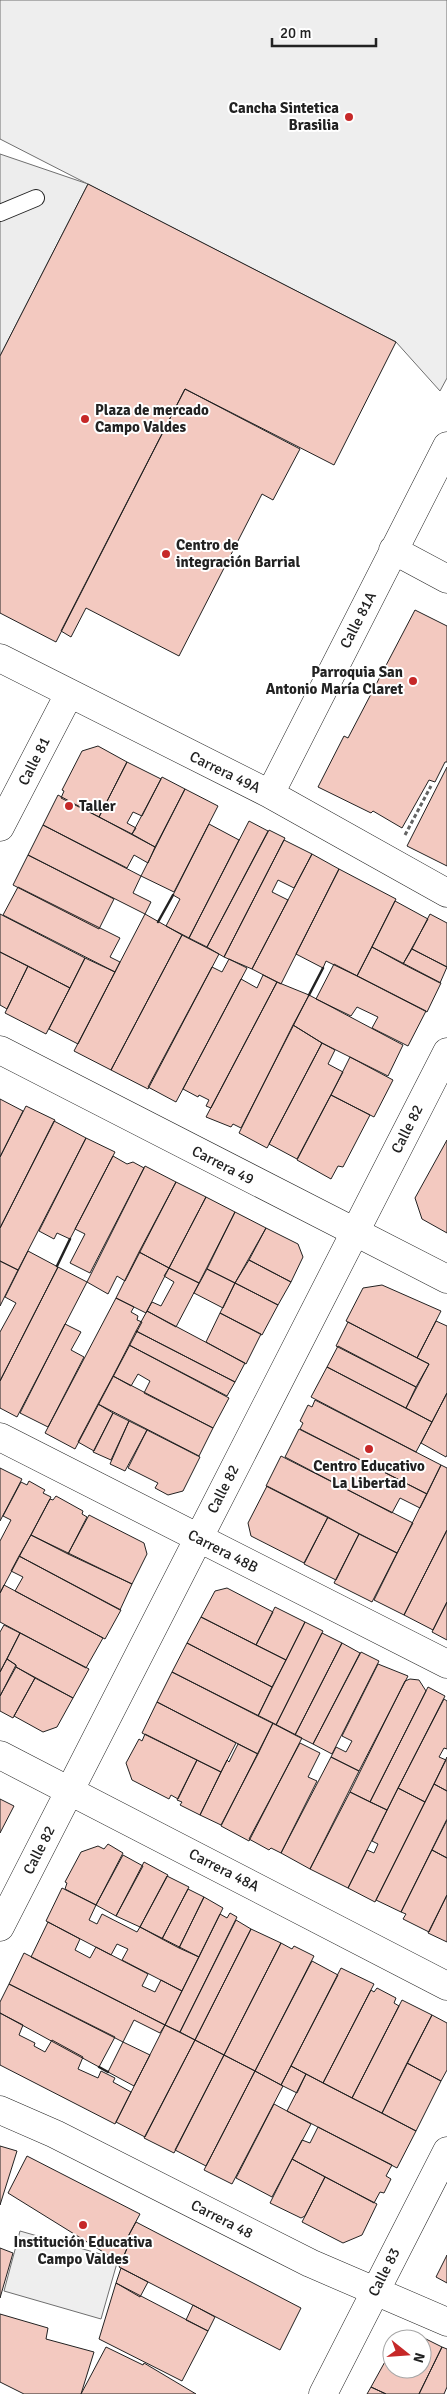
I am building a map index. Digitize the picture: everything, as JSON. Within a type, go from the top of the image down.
[{"type":"street","name":"Calle 81A","points":[[270,794],[447,446]]},
{"type":"street","points":[[393,550],[447,579]]},
{"type":"street","name":"Carrera 49A","points":[[0,658],[270,794],[447,892]]},
{"type":"street","name":"Calle 81","points":[[0,827],[69,694]]},
{"type":"street","name":"Carrera 49","points":[[0,1050],[447,1279]]},
{"type":"street","name":"Calle 82","points":[[0,1927],[447,1052]]},
{"type":"street","name":"Carrera 48B","points":[[0,1437],[447,1664]]},
{"type":"street","name":"Carrera 48A","points":[[0,1755],[447,1986]]},
{"type":"street","name":"Carrera 48","points":[[0,2110],[55,2134],[310,2263],[447,2322]]},
{"type":"street","name":"Calle 83","points":[[323,2394],[447,2151]]},
{"type":"lane","points":[[0,213],[36,198]]},
{"type":"path","points":[[391,862],[431,786]]},
{"type":"shaded area","points":[[0,0],[447,0],[447,378],[440,391],[396,342],[0,139]]},
{"type":"shaded area","points":[[0,154],[88,184],[0,356]]},
{"type":"shaded area","points":[[20,2231],[104,2255],[117,2263],[101,2319],[4,2291]]},
{"type":"building","name":"Plaza de mercado Campo Valdes","points":[[88,184],[396,342],[334,465],[185,389],[56,642],[0,613],[0,356]]},
{"type":"building","name":"Centro de integración Barrial","points":[[185,389],[300,449],[273,500],[262,494],[179,656],[86,608],[71,637],[61,631]]},
{"type":"building","name":"Parroquia San Antonio María Claret","points":[[415,610],[447,626],[447,762],[445,762],[435,782],[429,780],[402,828],[373,811],[371,813],[318,787],[344,736],[348,738]]},
{"type":"building","points":[[98,746],[127,762],[99,817],[61,798],[64,791],[62,790],[82,751]]},
{"type":"building","points":[[127,762],[161,779],[142,816],[133,812],[127,823],[136,828],[132,834],[99,817]]},
{"type":"building","points":[[447,767],[447,866],[407,846]]},
{"type":"building","points":[[162,777],[185,789],[155,847],[132,834]]},
{"type":"building","points":[[185,789],[218,806],[174,892],[141,876]]},
{"type":"building","points":[[58,795],[155,847],[148,863],[134,855],[127,868],[43,825]]},
{"type":"building","points":[[249,821],[268,831],[207,947],[189,938]]},
{"type":"building","points":[[209,824],[239,840],[189,938],[166,926],[180,899],[173,895]]},
{"type":"building","points":[[43,825],[141,876],[133,893],[151,902],[145,914],[28,855]]},
{"type":"building","points":[[269,830],[285,838],[224,957],[207,947]]},
{"type":"building","points":[[284,840],[312,854],[294,888],[278,880],[272,892],[288,900],[252,969],[224,957]]},
{"type":"building","points":[[312,854],[339,869],[281,984],[252,969]]},
{"type":"building","points":[[28,855],[114,899],[99,929],[13,885]]},
{"type":"building","points":[[339,869],[396,899],[357,976],[326,961],[323,968],[296,954]]},
{"type":"building","points":[[18,887],[120,938],[110,957],[120,962],[115,972],[3,915]]},
{"type":"building","points":[[395,901],[428,919],[403,964],[372,947]]},
{"type":"building","points":[[0,914],[85,958],[70,988],[0,952]]},
{"type":"building","points":[[145,914],[182,935],[111,1070],[74,1051]]},
{"type":"building","points":[[430,914],[447,923],[447,967],[412,949]]},
{"type":"building","points":[[182,935],[219,954],[148,1089],[111,1070]]},
{"type":"building","points":[[372,947],[441,983],[427,1012],[357,976]]},
{"type":"building","points":[[412,949],[447,967],[440,983],[403,964]]},
{"type":"building","points":[[0,952],[28,966],[7,1009],[0,1005]]},
{"type":"building","points":[[85,958],[115,972],[78,1044],[49,1029]]},
{"type":"building","points":[[229,959],[247,968],[176,1102],[148,1087],[212,967],[222,972]]},
{"type":"building","points":[[334,964],[426,1011],[408,1046],[372,1028],[378,1017],[357,1007],[351,1016],[316,999]]},
{"type":"building","points":[[28,966],[70,988],[46,1034],[5,1013]]},
{"type":"building","points":[[263,975],[277,982],[211,1108],[206,1106],[209,1100],[199,1095],[198,1097],[183,1089],[241,979],[257,988]]},
{"type":"building","points":[[277,982],[309,995],[241,1128],[233,1124],[231,1127],[206,1117]]},
{"type":"building","points":[[309,995],[403,1045],[388,1076],[322,1043],[293,1025]]},
{"type":"building","points":[[293,1025],[322,1043],[267,1148],[239,1133]]},
{"type":"building","points":[[322,1043],[335,1050],[328,1064],[343,1072],[297,1159],[269,1144]]},
{"type":"building","points":[[350,1057],[393,1080],[374,1117],[331,1095]]},
{"type":"building","points":[[331,1095],[370,1115],[343,1167],[338,1166],[331,1179],[297,1160]]},
{"type":"building","points":[[0,1099],[23,1111],[0,1157]]},
{"type":"building","points":[[26,1106],[55,1120],[0,1228],[0,1157]]},
{"type":"building","points":[[54,1121],[86,1138],[18,1270],[0,1261],[0,1228]]},
{"type":"building","points":[[86,1138],[115,1152],[70,1239],[57,1233],[54,1239],[39,1231]]},
{"type":"building","points":[[447,1140],[447,1233],[422,1219],[415,1198]]},
{"type":"building","points":[[113,1156],[127,1164],[133,1162],[144,1168],[90,1273],[70,1263],[85,1234],[75,1229]]},
{"type":"building","points":[[145,1166],[176,1182],[125,1281],[117,1276],[108,1294],[87,1282]]},
{"type":"building","points":[[176,1182],[206,1197],[169,1268],[139,1252]]},
{"type":"building","points":[[206,1197],[235,1212],[199,1283],[169,1268]]},
{"type":"building","points":[[235,1212],[266,1228],[235,1283],[207,1269]]},
{"type":"building","points":[[266,1228],[298,1244],[303,1257],[291,1282],[249,1260]]},
{"type":"building","points":[[28,1251],[58,1267],[0,1381],[0,1332],[16,1303],[5,1297]]},
{"type":"building","points":[[139,1252],[169,1268],[146,1313],[116,1298]]},
{"type":"building","points":[[249,1260],[291,1282],[278,1305],[235,1283]]},
{"type":"building","points":[[0,1261],[18,1270],[0,1306]]},
{"type":"building","points":[[58,1267],[87,1282],[17,1417],[0,1408],[0,1381]]},
{"type":"building","points":[[169,1268],[199,1283],[176,1327],[147,1311],[152,1302],[161,1306],[174,1282],[164,1276]]},
{"type":"building","points":[[207,1269],[235,1283],[223,1308],[194,1293]]},
{"type":"building","points":[[235,1283],[278,1305],[262,1335],[220,1313]]},
{"type":"building","points":[[382,1285],[441,1311],[417,1358],[346,1321],[363,1288]]},
{"type":"building","points":[[116,1298],[134,1307],[131,1312],[138,1316],[137,1320],[142,1322],[75,1449],[45,1433]]},
{"type":"building","points":[[147,1311],[245,1363],[235,1382],[136,1331]]},
{"type":"building","points":[[220,1313],[261,1334],[246,1364],[206,1342]]},
{"type":"building","points":[[436,1321],[447,1326],[447,1393],[432,1422],[406,1408],[429,1364],[417,1358]]},
{"type":"building","points":[[348,1322],[429,1364],[416,1387],[336,1346]]},
{"type":"building","points":[[65,1324],[81,1332],[71,1350],[84,1357],[48,1427],[20,1413]]},
{"type":"building","points":[[136,1331],[235,1382],[227,1396],[129,1345]]},
{"type":"building","points":[[129,1345],[229,1398],[213,1428],[144,1393],[150,1381],[138,1374],[131,1386],[113,1376]]},
{"type":"building","points":[[338,1346],[416,1387],[406,1408],[327,1367]]},
{"type":"building","points":[[327,1367],[432,1422],[416,1452],[311,1397]]},
{"type":"building","points":[[113,1376],[213,1428],[199,1456],[98,1404]]},
{"type":"building","points":[[447,1393],[447,1455],[446,1457],[421,1443]]},
{"type":"building","points":[[315,1400],[441,1465],[427,1494],[300,1429],[303,1423],[300,1421],[308,1405],[312,1407]]},
{"type":"building","points":[[98,1404],[113,1413],[94,1451],[78,1442]]},
{"type":"building","points":[[113,1413],[129,1421],[111,1460],[93,1452]]},
{"type":"building","points":[[129,1421],[147,1430],[125,1471],[110,1464]]},
{"type":"building","points":[[299,1429],[427,1494],[420,1508],[400,1498],[392,1513],[285,1457]]},
{"type":"building","points":[[147,1430],[200,1457],[183,1491],[168,1495],[155,1488],[158,1483],[128,1468]]},
{"type":"building","points":[[281,1456],[413,1523],[397,1553],[266,1486]]},
{"type":"building","points":[[441,1465],[447,1468],[447,1530],[404,1615],[374,1600]]},
{"type":"building","points":[[0,1468],[22,1479],[0,1521]]},
{"type":"building","points":[[29,1481],[45,1490],[43,1493],[51,1497],[0,1593],[0,1541],[11,1520],[3,1516],[21,1482],[27,1485]]},
{"type":"building","points":[[267,1486],[328,1517],[304,1563],[251,1536],[248,1523]]},
{"type":"building","points":[[56,1496],[83,1511],[82,1514],[87,1517],[68,1554],[31,1535],[50,1499],[53,1500]]},
{"type":"building","points":[[89,1515],[144,1543],[147,1554],[132,1584],[68,1554]]},
{"type":"building","points":[[328,1517],[359,1534],[336,1580],[304,1564]]},
{"type":"building","points":[[447,1530],[447,1602],[433,1630],[404,1615]]},
{"type":"building","points":[[359,1534],[397,1553],[372,1602],[334,1583]]},
{"type":"building","points":[[31,1535],[132,1584],[120,1610],[19,1556]]},
{"type":"building","points":[[19,1556],[121,1610],[105,1639],[15,1591],[23,1577],[11,1571]]},
{"type":"building","points":[[4,1585],[103,1638],[86,1668],[0,1622],[0,1593]]},
{"type":"building","points":[[227,1588],[273,1612],[256,1645],[201,1617],[215,1591]]},
{"type":"building","points":[[447,1602],[447,1640],[432,1632]]},
{"type":"building","points":[[275,1607],[305,1622],[286,1660],[256,1645]]},
{"type":"building","points":[[201,1617],[286,1660],[272,1687],[187,1643]]},
{"type":"building","points":[[305,1622],[323,1631],[276,1725],[258,1716]]},
{"type":"building","points":[[4,1625],[20,1633],[0,1672],[0,1632]]},
{"type":"building","points":[[20,1633],[89,1669],[73,1698],[16,1667],[7,1659]]},
{"type":"building","points":[[322,1633],[342,1643],[295,1735],[276,1725]]},
{"type":"building","points":[[187,1643],[272,1687],[258,1716],[172,1672]]},
{"type":"building","points":[[342,1643],[360,1653],[313,1744],[295,1735]]},
{"type":"building","points":[[361,1652],[379,1661],[332,1754],[313,1744]]},
{"type":"building","points":[[7,1659],[16,1665],[0,1696],[0,1672]]},
{"type":"building","points":[[378,1664],[408,1676],[359,1771],[331,1757],[336,1747],[346,1752],[352,1741],[342,1736]]},
{"type":"building","points":[[16,1667],[35,1678],[13,1718],[0,1711],[0,1696]]},
{"type":"building","points":[[172,1672],[273,1723],[258,1754],[157,1702]]},
{"type":"building","points":[[35,1678],[73,1698],[57,1727],[43,1732],[14,1716]]},
{"type":"building","points":[[410,1679],[419,1680],[426,1691],[370,1802],[350,1792],[405,1681]]},
{"type":"building","points":[[428,1687],[445,1696],[387,1810],[370,1802]]},
{"type":"building","points":[[444,1699],[447,1701],[447,1749],[444,1748],[439,1757],[446,1760],[425,1802],[398,1788]]},
{"type":"building","points":[[157,1702],[236,1743],[221,1772],[142,1733]]},
{"type":"building","points":[[273,1723],[302,1738],[249,1841],[221,1826]]},
{"type":"building","points":[[145,1734],[197,1760],[178,1799],[171,1795],[169,1799],[132,1780],[126,1763],[139,1739],[142,1741]]},
{"type":"building","points":[[300,1743],[320,1753],[308,1777],[317,1781],[281,1853],[271,1848],[269,1850],[249,1839]]},
{"type":"building","points":[[238,1744],[258,1754],[221,1825],[200,1815],[227,1760],[229,1762]]},
{"type":"building","points":[[331,1757],[359,1771],[310,1869],[281,1853]]},
{"type":"building","points":[[447,1757],[447,1791],[434,1784]]},
{"type":"building","points":[[197,1760],[221,1772],[200,1815],[180,1805],[182,1802],[177,1800]]},
{"type":"building","points":[[434,1784],[447,1791],[447,1819],[401,1912],[376,1900]]},
{"type":"building","points":[[398,1788],[425,1802],[375,1902],[348,1888],[367,1850],[374,1853],[378,1844],[372,1841]]},
{"type":"building","points":[[350,1792],[387,1810],[348,1888],[310,1869]]},
{"type":"building","points":[[0,1799],[14,1806],[0,1833]]},
{"type":"building","points":[[447,1820],[447,1858],[432,1850]]},
{"type":"building","points":[[108,1844],[123,1853],[96,1905],[65,1889],[67,1883],[65,1882],[81,1852],[98,1846],[104,1849]]},
{"type":"building","points":[[432,1850],[447,1858],[447,1895],[429,1932],[403,1919],[406,1914],[401,1912]]},
{"type":"building","points":[[123,1855],[143,1866],[116,1916],[96,1905]]},
{"type":"building","points":[[144,1862],[168,1875],[140,1927],[116,1916]]},
{"type":"building","points":[[167,1876],[189,1887],[162,1939],[140,1927]]},
{"type":"building","points":[[62,1888],[96,1905],[89,1920],[97,1924],[102,1914],[137,1932],[140,1927],[199,1957],[182,1991],[122,1960],[128,1949],[117,1944],[111,1955],[46,1921]]},
{"type":"building","points":[[188,1889],[204,1897],[179,1948],[162,1939]]},
{"type":"building","points":[[447,1895],[447,1942],[428,1933]]},
{"type":"building","points":[[204,1897],[223,1908],[199,1957],[179,1948]]},
{"type":"building","points":[[230,1913],[237,1917],[180,2032],[165,2025],[220,1914],[227,1918]]},
{"type":"building","points":[[236,1920],[251,1929],[195,2040],[180,2032]]},
{"type":"building","points":[[48,1922],[80,1939],[75,1950],[90,1958],[96,1947],[148,1974],[142,1986],[155,1992],[161,1980],[182,1991],[165,2025],[31,1957]]},
{"type":"building","points":[[251,1929],[281,1943],[224,2055],[195,2040]]},
{"type":"building","points":[[281,1943],[292,1949],[294,1946],[314,1956],[255,2071],[224,2055]]},
{"type":"building","points":[[24,1953],[165,2025],[160,2033],[134,2020],[123,2042],[9,1984]]},
{"type":"building","points":[[312,1961],[338,1975],[281,2085],[255,2071]]},
{"type":"building","points":[[341,1968],[374,1984],[323,2083],[291,2066]]},
{"type":"building","points":[[9,1984],[115,2037],[99,2067],[0,2013],[0,2002]]},
{"type":"building","points":[[377,1988],[396,1998],[394,2003],[399,2006],[352,2098],[323,2083],[371,1990],[374,1992]]},
{"type":"building","points":[[402,2000],[432,2015],[382,2113],[352,2098]]},
{"type":"building","points":[[0,2013],[23,2025],[19,2035],[35,2043],[34,2046],[45,2052],[52,2040],[83,2057],[78,2069],[98,2078],[101,2071],[115,2078],[113,2082],[131,2092],[115,2124],[0,2065]]},
{"type":"building","points":[[432,2015],[447,2023],[447,2070],[441,2081],[407,2063]]},
{"type":"building","points":[[165,2025],[195,2040],[145,2137],[116,2122]]},
{"type":"building","points":[[195,2040],[224,2055],[174,2153],[144,2138]]},
{"type":"building","points":[[123,2042],[150,2055],[134,2086],[108,2072]]},
{"type":"building","points":[[224,2055],[255,2071],[206,2166],[175,2150]]},
{"type":"building","points":[[407,2063],[441,2081],[416,2131],[382,2113]]},
{"type":"building","points":[[291,2066],[306,2074],[297,2093],[281,2085]]},
{"type":"building","points":[[255,2071],[283,2086],[232,2184],[204,2170]]},
{"type":"building","points":[[306,2074],[416,2131],[397,2168],[287,2111]]},
{"type":"building","points":[[274,2104],[311,2124],[272,2197],[236,2178]]},
{"type":"building","points":[[318,2127],[392,2165],[386,2176],[391,2179],[384,2193],[380,2192],[374,2203],[292,2159],[302,2140],[310,2143]]},
{"type":"building","points":[[0,2146],[17,2151],[0,2205]]},
{"type":"building","points":[[27,2156],[140,2214],[124,2244],[128,2246],[121,2263],[8,2193]]},
{"type":"building","points":[[292,2159],[325,2177],[305,2216],[301,2218],[270,2203]]},
{"type":"building","points":[[325,2177],[377,2204],[362,2235],[343,2243],[302,2222]]},
{"type":"building","points":[[136,2222],[301,2308],[280,2350],[119,2267],[128,2246],[124,2244]]},
{"type":"building","points":[[0,2248],[13,2253],[0,2298]]},
{"type":"building","points":[[447,2255],[447,2283],[436,2277]]},
{"type":"building","points":[[121,2268],[148,2282],[140,2297],[116,2283]]},
{"type":"building","points":[[116,2283],[208,2331],[182,2381],[99,2339]]},
{"type":"building","points":[[193,2305],[215,2317],[208,2331],[186,2320]]},
{"type":"building","points":[[0,2314],[48,2328],[46,2339],[94,2352],[81,2394],[24,2394],[0,2382]]},
{"type":"building","points":[[432,2342],[442,2347],[432,2367]]},
{"type":"building","points":[[106,2347],[143,2365],[144,2363],[196,2394],[81,2394]]},
{"type":"building","points":[[442,2347],[447,2349],[447,2387],[444,2394],[419,2394],[426,2379],[432,2379],[432,2367]]},
{"type":"building","points":[[382,2367],[382,2379],[426,2379],[419,2394],[386,2394],[371,2387]]},
{"type":"building","points":[[371,2387],[386,2394],[367,2394]]},
{"type":"wall","points":[[158,922],[173,895]]},
{"type":"wall","points":[[309,995],[323,968]]},
{"type":"wall","points":[[57,1266],[70,1239]]},
{"type":"wall","points":[[99,2067],[108,2072]]},
{"type":"place","name":"Cancha Sintetica Brasilia","points":[[349,117]]},
{"type":"place","name":"Plaza de mercado Campo Valdes","points":[[85,419]]},
{"type":"place","name":"Centro de integración Barrial","points":[[166,554]]},
{"type":"place","name":"Parroquia San Antonio María Claret","points":[[413,681]]},
{"type":"place","name":"Taller","points":[[69,806]]},
{"type":"place","name":"Centro Educativo La Libertad","points":[[369,1449]]},
{"type":"place","name":"Institución Educativa Campo Valdes","points":[[83,2225]]}]
